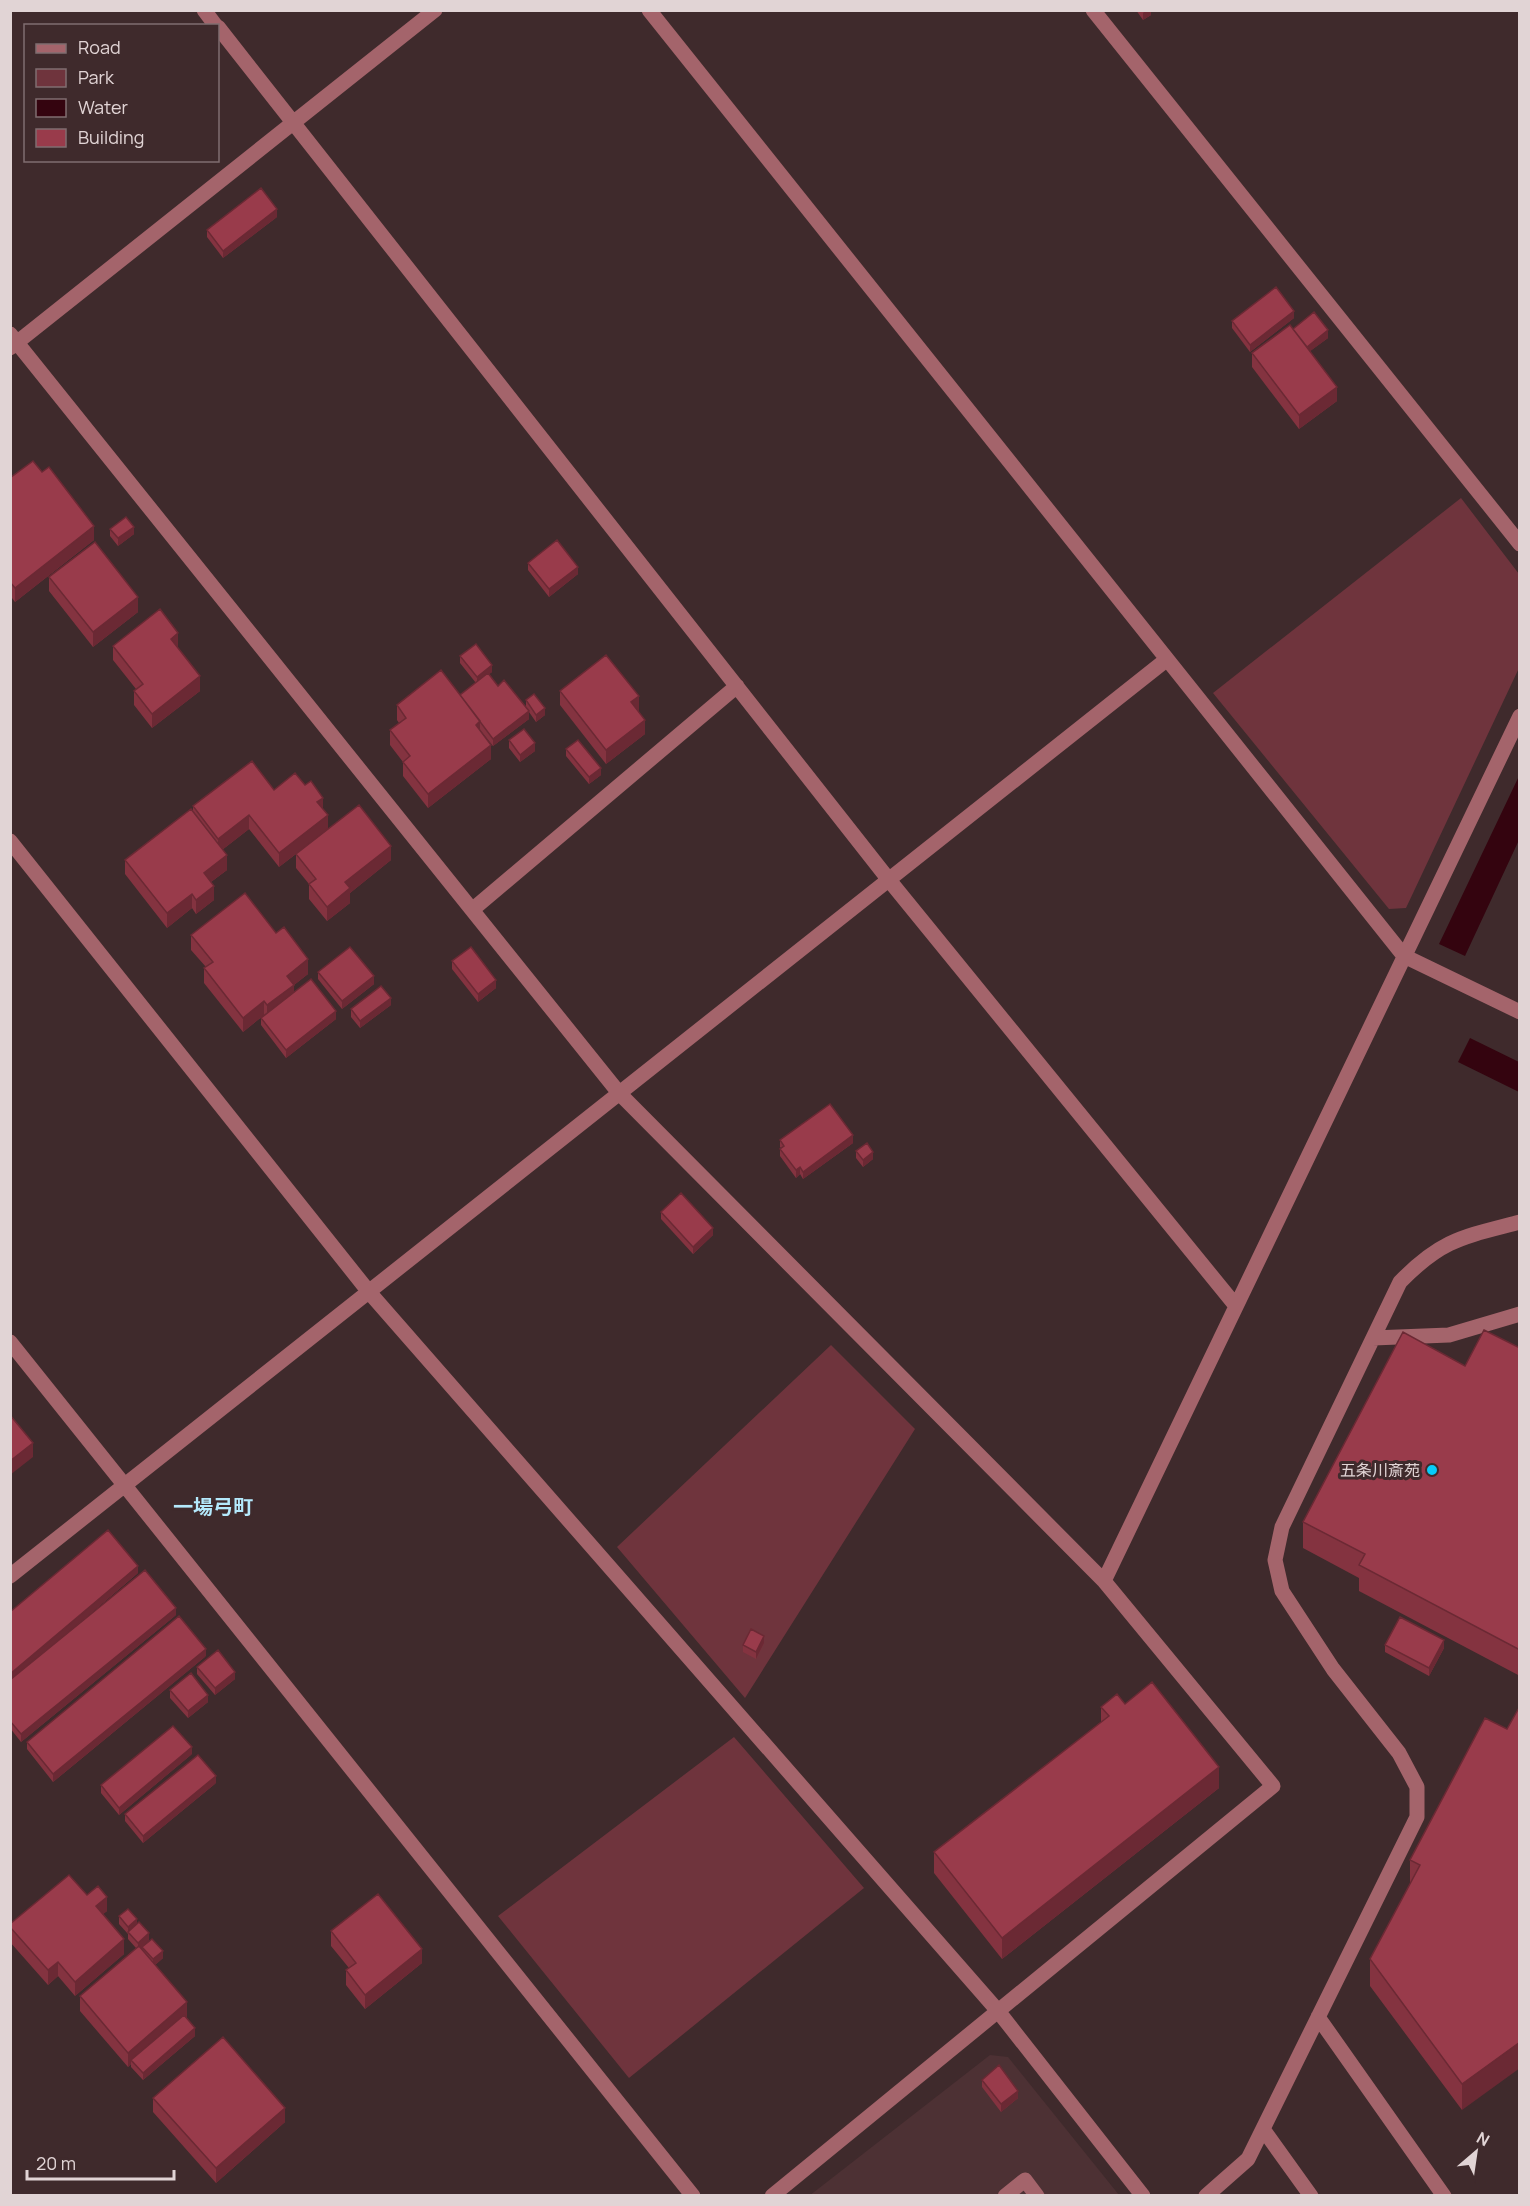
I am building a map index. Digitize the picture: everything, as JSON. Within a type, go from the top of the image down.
[{"type":"street","points":[[204,10],[215,24]]},
{"type":"street","points":[[435,10],[295,123],[13,341],[619,1094],[1104,1581],[1274,1786],[772,2196]]},
{"type":"street","points":[[649,10],[1404,956],[1520,1012]]},
{"type":"street","points":[[1094,10],[1520,544]]},
{"type":"street","points":[[219,28],[889,880],[1236,1306]]},
{"type":"street","points":[[10,1576],[1166,660]]},
{"type":"street","points":[[472,910],[737,686]]},
{"type":"street","points":[[1104,1581],[1520,716]]},
{"type":"street","points":[[10,841],[369,1292],[998,2012],[1143,2196]]},
{"type":"street","points":[[1206,2196],[1248,2159],[1417,1817],[1417,1787],[1399,1753],[1333,1669],[1282,1592],[1275,1560],[1281,1527],[1400,1282],[1424,1257],[1454,1240],[1520,1222]]},
{"type":"street","points":[[1373,1338],[1449,1335],[1520,1314]]},
{"type":"street","points":[[10,1342],[693,2196]]},
{"type":"street","points":[[1318,2017],[1443,2196]]},
{"type":"street","points":[[1263,2129],[1311,2196]]},
{"type":"street","points":[[1005,2196],[1025,2180],[1037,2196]]},
{"type":"shaded area","points":[[990,2055],[1008,2057],[1119,2195],[809,2196]]},
{"type":"green space","points":[[1461,498],[1519,574],[1519,668],[1406,908],[1389,909],[1213,693]]},
{"type":"green space","points":[[831,1345],[915,1429],[745,1698],[617,1547]]},
{"type":"green space","points":[[734,1737],[864,1888],[629,2078],[498,1916]]},
{"type":"water","points":[[1519,776],[1519,840],[1465,956],[1439,944]]},
{"type":"water","points":[[1470,1038],[1519,1062],[1519,1092],[1458,1062]]},
{"type":"building","points":[[261,188],[277,209],[223,251],[207,230]]},
{"type":"building","points":[[1276,287],[1294,311],[1250,345],[1232,321]]},
{"type":"building","points":[[1314,312],[1328,330],[1307,347],[1293,329]]},
{"type":"building","points":[[1290,325],[1337,387],[1299,415],[1252,353]]},
{"type":"building","points":[[33,461],[42,472],[49,467],[94,526],[15,588],[10,582],[10,478]]},
{"type":"building","points":[[126,517],[134,527],[118,538],[110,529]]},
{"type":"building","points":[[557,540],[578,567],[549,589],[528,563]]},
{"type":"building","points":[[95,542],[138,597],[93,632],[49,577]]},
{"type":"building","points":[[160,609],[178,633],[171,639],[200,676],[152,714],[134,691],[143,684],[113,646]]},
{"type":"building","points":[[476,644],[492,665],[477,677],[460,656]]},
{"type":"building","points":[[606,655],[639,696],[631,702],[645,720],[606,750],[560,691]]},
{"type":"building","points":[[441,670],[480,721],[476,725],[491,745],[428,794],[403,762],[410,756],[390,730],[406,718],[397,705]]},
{"type":"building","points":[[488,673],[498,686],[504,680],[529,711],[493,739],[460,695]]},
{"type":"building","points":[[534,694],[545,708],[536,715],[526,700]]},
{"type":"building","points":[[524,729],[535,743],[520,755],[509,740]]},
{"type":"building","points":[[578,740],[601,768],[589,777],[566,749]]},
{"type":"building","points":[[252,761],[274,790],[295,773],[305,785],[311,781],[323,798],[317,802],[328,815],[279,853],[249,815],[218,839],[193,806]]},
{"type":"building","points":[[359,805],[391,846],[345,882],[350,888],[327,907],[309,884],[316,879],[296,854]]},
{"type":"building","points":[[191,809],[227,855],[204,873],[214,886],[196,900],[192,894],[167,913],[125,860]]},
{"type":"building","points":[[245,893],[276,933],[284,927],[308,959],[287,976],[294,985],[267,1005],[264,1001],[243,1018],[204,968],[213,962],[191,935]]},
{"type":"building","points":[[350,947],[374,976],[342,1001],[318,972]]},
{"type":"building","points":[[471,947],[496,980],[478,994],[452,961]]},
{"type":"building","points":[[311,979],[336,1011],[286,1050],[261,1018]]},
{"type":"building","points":[[381,986],[391,998],[360,1021],[351,1009]]},
{"type":"building","points":[[830,1104],[853,1135],[803,1172],[800,1167],[796,1170],[780,1149],[784,1146],[780,1140]]},
{"type":"building","points":[[867,1143],[873,1152],[863,1160],[856,1151]]},
{"type":"building","points":[[681,1193],[713,1228],[693,1247],[661,1212]]},
{"type":"building","name":"五条川斎苑","points":[[1484,1330],[1520,1348],[1520,1650],[1359,1565],[1365,1554],[1303,1522],[1403,1332],[1465,1366]]},
{"type":"building","points":[[10,1415],[33,1443],[10,1461]]},
{"type":"building","points":[[108,1530],[138,1566],[10,1674],[10,1612]]},
{"type":"building","points":[[145,1570],[176,1608],[21,1734],[10,1721],[10,1680]]},
{"type":"building","points":[[179,1616],[206,1649],[53,1774],[27,1742]]},
{"type":"building","points":[[1400,1617],[1444,1640],[1429,1668],[1385,1645]]},
{"type":"building","points":[[751,1629],[764,1636],[756,1652],[743,1645]]},
{"type":"building","points":[[218,1650],[235,1672],[215,1688],[197,1667]]},
{"type":"building","points":[[191,1673],[208,1695],[188,1711],[170,1690]]},
{"type":"building","points":[[1152,1682],[1219,1767],[1002,1938],[934,1852],[1109,1716],[1101,1707],[1117,1694],[1125,1704]]},
{"type":"building","points":[[1520,1706],[1520,2042],[1462,2084],[1370,1959],[1420,1865],[1410,1860],[1485,1718],[1507,1729]]},
{"type":"building","points":[[173,1726],[192,1747],[119,1808],[101,1785]]},
{"type":"building","points":[[198,1755],[216,1776],[143,1836],[125,1814]]},
{"type":"building","points":[[69,1875],[87,1895],[98,1886],[107,1897],[96,1906],[124,1939],[75,1982],[58,1962],[48,1970],[10,1927],[10,1924]]},
{"type":"building","points":[[378,1894],[422,1949],[365,1995],[346,1970],[356,1963],[331,1931]]},
{"type":"building","points":[[128,1909],[137,1919],[128,1927],[119,1916]]},
{"type":"building","points":[[139,1922],[149,1933],[138,1943],[128,1932]]},
{"type":"building","points":[[152,1939],[163,1951],[153,1959],[142,1947]]},
{"type":"building","points":[[139,1946],[187,2002],[128,2053],[80,1996]]},
{"type":"building","points":[[184,2015],[195,2028],[143,2073],[131,2060]]},
{"type":"building","points":[[223,2037],[285,2108],[216,2168],[153,2098]]},
{"type":"building","points":[[999,2065],[1018,2091],[1001,2104],[982,2080]]},
{"type":"place","name":"五条川斎苑","points":[[1432,1470]]},
{"type":"district","name":"一場弓町","points":[[213,1507]]}]
